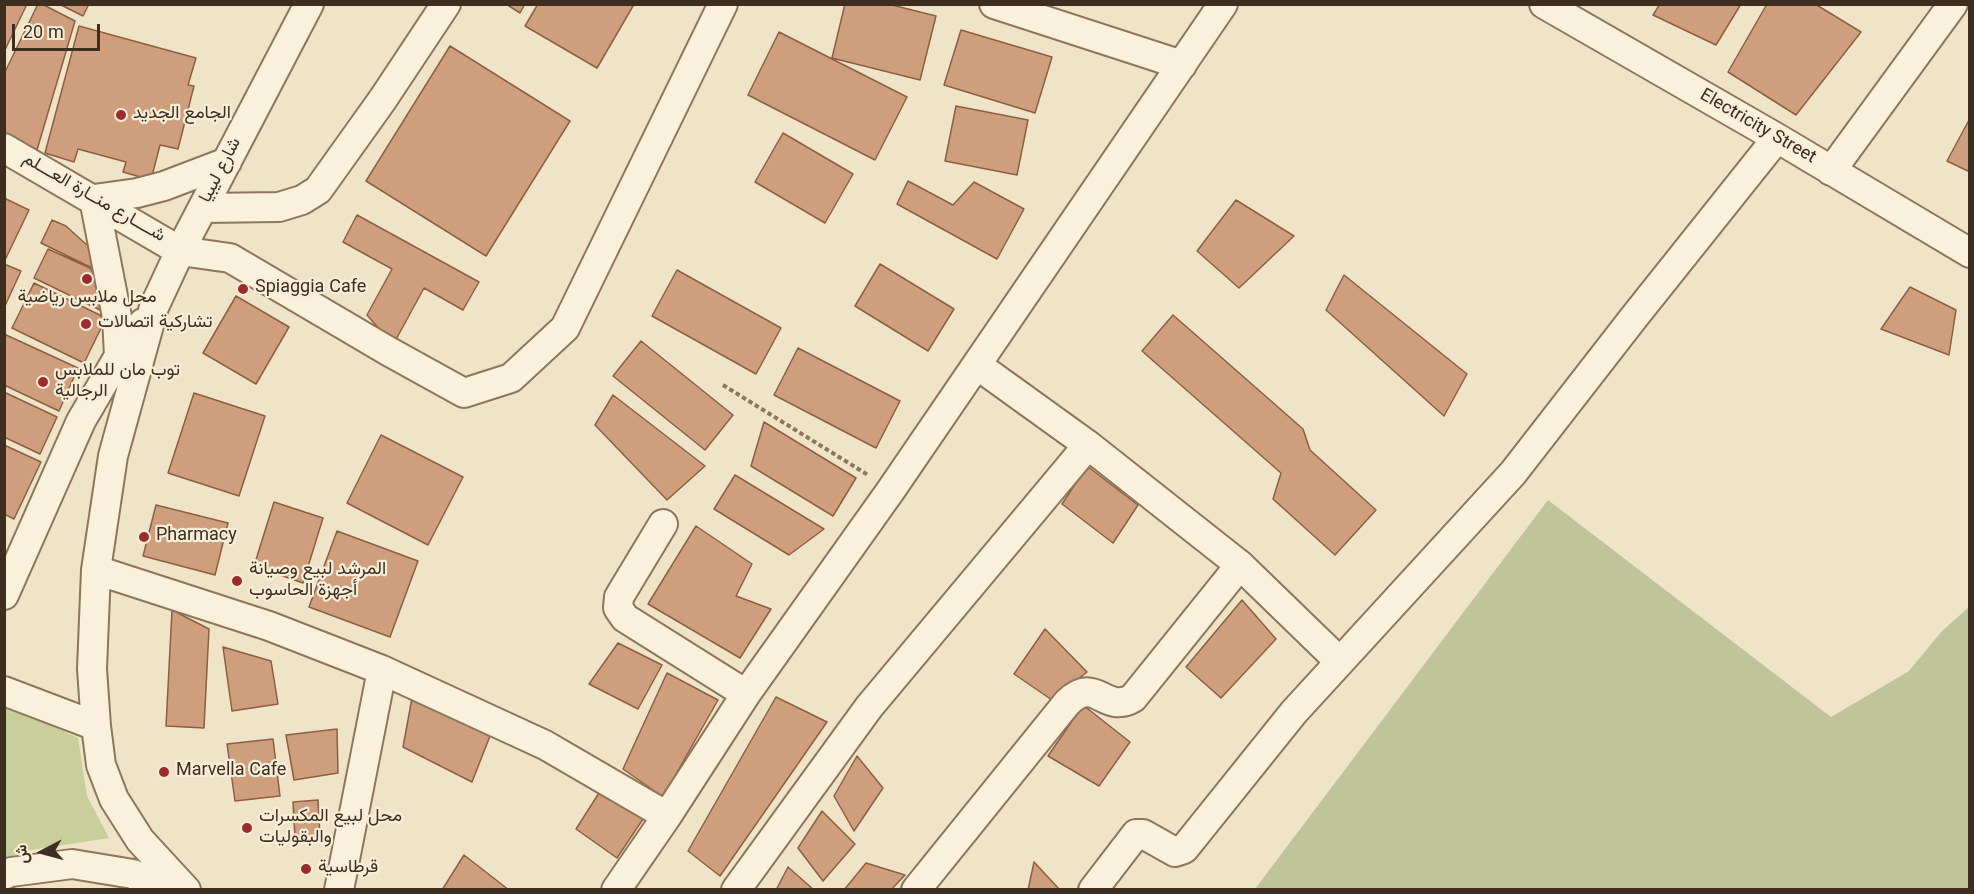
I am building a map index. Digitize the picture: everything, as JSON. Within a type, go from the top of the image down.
[{"type":"street","name":"شارع ليبيا","points":[[154,307],[180,250],[309,4]]},
{"type":"street","points":[[203,208],[279,207],[302,200],[318,190],[383,99],[446,4]]},
{"type":"street","points":[[180,250],[230,258],[464,393],[511,378],[565,328],[723,4]]},
{"type":"street","points":[[994,4],[1182,65]]},
{"type":"street","points":[[616,890],[746,694],[891,490],[1223,4]]},
{"type":"street","name":"Electricity Street","points":[[1544,4],[1777,138],[1970,253]]},
{"type":"street","points":[[1831,171],[1953,4]]},
{"type":"street","points":[[1093,890],[1136,834],[1143,834],[1175,852],[1184,849],[1294,712],[1513,472],[1777,138]]},
{"type":"street","name":"شــــارع منــارة العـــلم","points":[[4,148],[180,250]]},
{"type":"street","points":[[119,356],[117,317],[94,199],[137,193],[164,186],[227,162]]},
{"type":"street","points":[[4,596],[81,421],[119,356],[154,307]]},
{"type":"street","points":[[154,307],[113,456],[96,570],[92,669],[101,765],[114,799],[140,840],[186,890]]},
{"type":"street","points":[[977,364],[1088,446],[1240,566],[1339,662]]},
{"type":"street","points":[[736,890],[869,707],[1088,446]]},
{"type":"street","points":[[663,524],[619,597],[618,608],[625,618],[746,694]]},
{"type":"street","points":[[916,890],[1076,694],[1090,691],[1114,703],[1125,703],[1133,698],[1240,566]]},
{"type":"street","points":[[96,570],[269,626],[382,670],[545,745],[667,816]]},
{"type":"street","points":[[339,890],[382,670]]},
{"type":"street","points":[[4,691],[96,726]]},
{"type":"street","points":[[4,875],[11,872],[72,864],[133,874],[162,890]]},
{"type":"path","points":[[723,385],[891,490]]},
{"type":"green space","points":[[1548,500],[1831,717],[1909,671],[1942,631],[1969,607],[1969,889],[1255,889]]},
{"type":"green space","points":[[4,702],[78,738],[87,796],[109,838],[25,851],[5,860]]},
{"type":"building","points":[[4,4],[27,4],[4,52]]},
{"type":"building","points":[[38,4],[75,21],[37,150],[4,134],[4,74]]},
{"type":"building","points":[[59,4],[89,4],[83,16]]},
{"type":"building","points":[[506,4],[525,4],[520,13]]},
{"type":"building","points":[[538,4],[629,4],[633,6],[597,68],[525,26]]},
{"type":"building","points":[[845,4],[888,4],[936,16],[920,80],[832,58]]},
{"type":"building","points":[[1660,4],[1741,4],[1716,45],[1653,15]]},
{"type":"building","points":[[1767,4],[1815,4],[1861,32],[1796,115],[1728,72]]},
{"type":"building","name":"الجامع الجديد","points":[[79,26],[196,58],[188,85],[194,86],[178,149],[160,145],[151,180],[123,172],[126,162],[78,149],[74,162],[45,153]]},
{"type":"building","points":[[961,30],[1052,57],[1035,113],[944,85]]},
{"type":"building","points":[[779,32],[907,97],[875,160],[748,95]]},
{"type":"building","points":[[450,46],[570,121],[486,256],[366,181]]},
{"type":"building","points":[[956,106],[1028,120],[1017,175],[945,161]]},
{"type":"building","points":[[1970,120],[1970,172],[1947,161]]},
{"type":"building","points":[[783,133],[853,174],[825,223],[755,182]]},
{"type":"building","points":[[908,181],[953,205],[974,182],[1024,209],[997,259],[897,204]]},
{"type":"building","points":[[4,198],[29,210],[6,258],[4,258]]},
{"type":"building","points":[[1236,200],[1294,236],[1239,288],[1197,251]]},
{"type":"building","points":[[357,215],[479,282],[463,310],[424,288],[393,345],[367,315],[392,269],[343,242]]},
{"type":"building","points":[[52,220],[66,226],[88,246],[92,268],[41,243]]},
{"type":"building","points":[[48,249],[90,268],[104,299],[100,310],[34,278]]},
{"type":"building","points":[[4,264],[21,271],[4,308]]},
{"type":"building","points":[[880,264],[954,309],[928,351],[855,306]]},
{"type":"building","points":[[677,270],[781,328],[756,374],[652,316]]},
{"type":"building","points":[[1344,275],[1467,374],[1444,416],[1326,310]]},
{"type":"building","points":[[34,283],[106,318],[84,363],[12,328]]},
{"type":"building","points":[[1910,287],[1956,310],[1949,355],[1881,329]]},
{"type":"building","points":[[236,296],[289,327],[256,384],[203,353]]},
{"type":"building","points":[[1173,315],[1303,429],[1310,450],[1376,510],[1335,555],[1273,499],[1281,473],[1142,351]]},
{"type":"building","points":[[4,334],[78,368],[59,411],[4,385]]},
{"type":"building","points":[[641,341],[733,415],[705,450],[613,376]]},
{"type":"building","points":[[798,348],[900,401],[876,448],[774,395]]},
{"type":"building","points":[[4,392],[57,417],[40,454],[4,437]]},
{"type":"building","points":[[194,393],[265,416],[239,496],[168,473]]},
{"type":"building","points":[[613,395],[705,466],[667,500],[595,425]]},
{"type":"building","points":[[764,422],[856,478],[833,516],[751,466]]},
{"type":"building","points":[[381,435],[463,477],[428,545],[347,503]]},
{"type":"building","points":[[4,445],[41,462],[14,519],[4,514]]},
{"type":"building","points":[[1087,466],[1138,505],[1113,543],[1062,504]]},
{"type":"building","points":[[735,475],[824,529],[789,555],[714,509]]},
{"type":"building","points":[[274,502],[323,518],[303,583],[254,566]]},
{"type":"building","points":[[156,505],[228,523],[215,575],[143,556]]},
{"type":"building","points":[[696,526],[752,564],[736,596],[771,609],[740,658],[648,604]]},
{"type":"building","points":[[337,531],[418,561],[390,637],[309,607]]},
{"type":"building","points":[[1242,600],[1276,639],[1221,698],[1186,667]]},
{"type":"building","points":[[172,610],[209,629],[204,728],[166,726]]},
{"type":"building","points":[[1045,629],[1087,672],[1052,700],[1014,674]]},
{"type":"building","points":[[618,643],[662,665],[638,709],[589,684]]},
{"type":"building","points":[[223,647],[271,661],[278,704],[232,711]]},
{"type":"building","points":[[667,673],[718,700],[663,797],[623,769]]},
{"type":"building","points":[[776,697],[827,722],[720,876],[688,851]]},
{"type":"building","points":[[412,698],[490,736],[472,782],[403,747]]},
{"type":"building","points":[[1083,705],[1130,742],[1099,786],[1048,756]]},
{"type":"building","points":[[337,729],[338,773],[294,780],[286,735]]},
{"type":"building","points":[[273,739],[280,796],[235,801],[227,744]]},
{"type":"building","points":[[857,756],[883,788],[854,831],[834,796]]},
{"type":"building","points":[[599,793],[645,816],[617,858],[576,829]]},
{"type":"building","points":[[318,800],[320,836],[295,838],[293,802]]},
{"type":"building","points":[[822,811],[855,844],[823,881],[798,848]]},
{"type":"building","points":[[464,855],[509,890],[442,890]]},
{"type":"building","points":[[1034,862],[1060,890],[1028,890]]},
{"type":"building","points":[[866,863],[905,875],[891,890],[844,890]]},
{"type":"building","points":[[788,867],[814,890],[776,890]]},
{"type":"place","name":"الجامع الجديد","points":[[121,115]]},
{"type":"place","name":"محل ملابس رياضية","points":[[87,279]]},
{"type":"place","name":"Spiaggia Cafe","points":[[243,289]]},
{"type":"place","name":"تشاركية اتصالات","points":[[86,324]]},
{"type":"place","name":"توب مان للملابس الرجالية","points":[[43,382]]},
{"type":"place","name":"Pharmacy","points":[[144,537]]},
{"type":"place","name":"المرشد لبيع وصيانة أجهزة الحاسوب","points":[[237,581]]},
{"type":"place","name":"Marvella Cafe","points":[[164,772]]},
{"type":"place","name":"محل لبيع المكسرات والبقوليات","points":[[247,828]]},
{"type":"place","name":"قرطاسية","points":[[306,869]]}]
